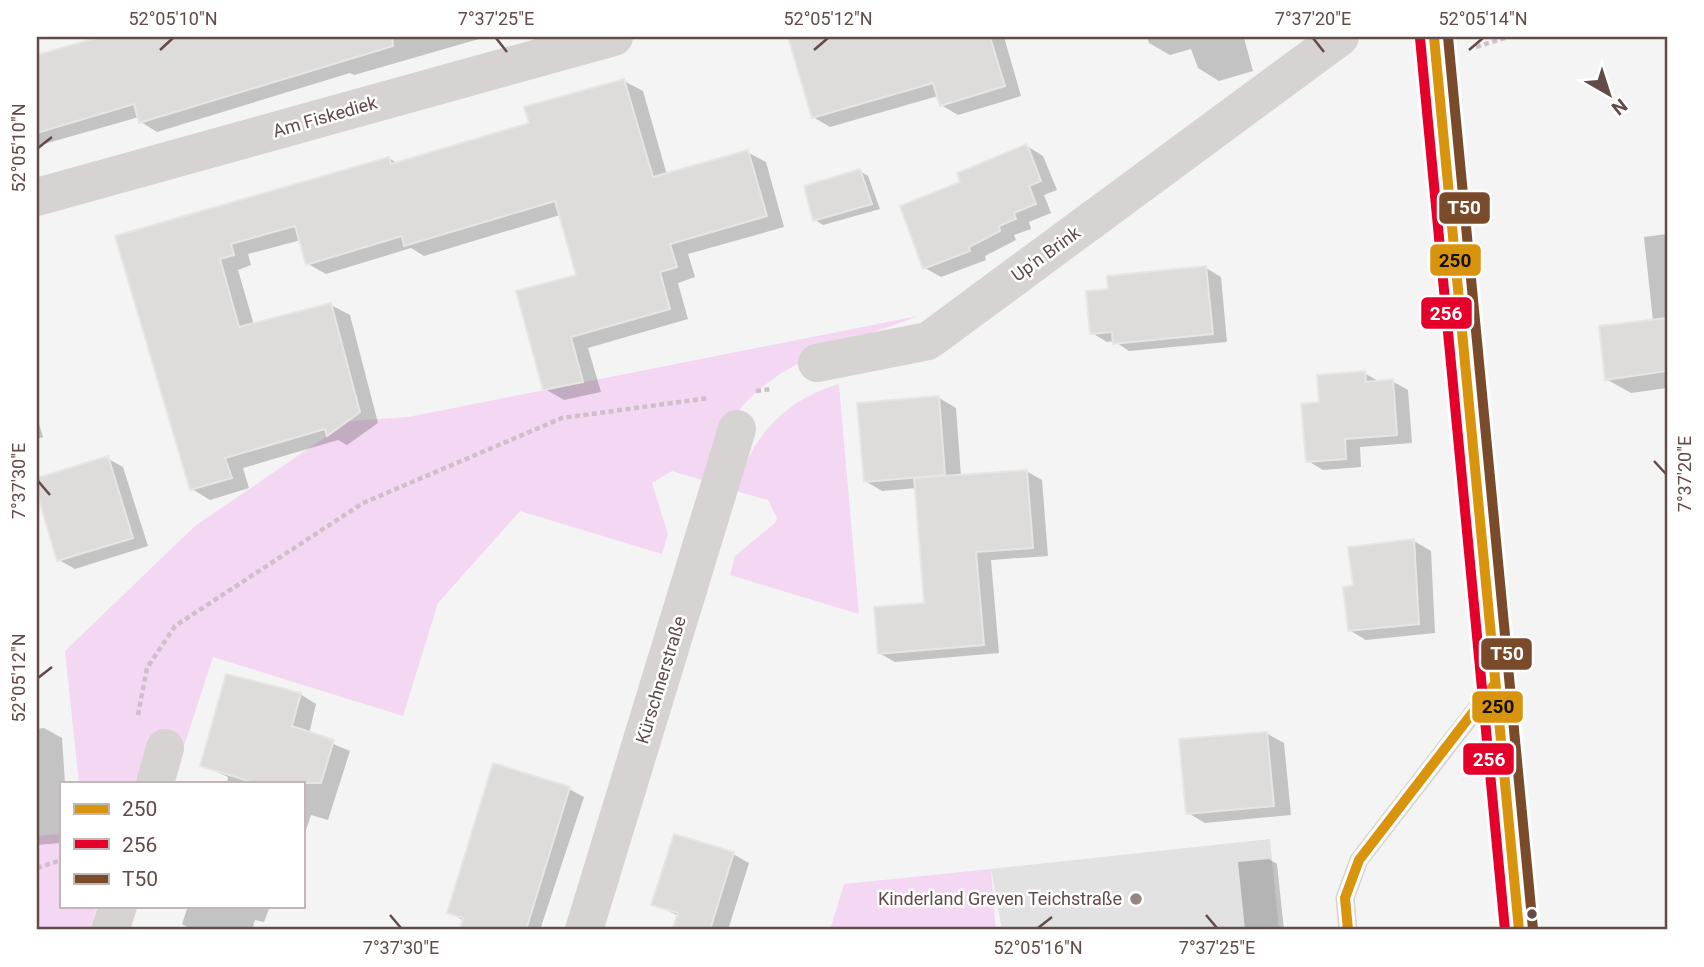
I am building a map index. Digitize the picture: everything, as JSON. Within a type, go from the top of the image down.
[{"type":"street","name":"Am Fiskediek","points":[[37,197],[614,37]]},
{"type":"street","name":"Up'n Brink","points":[[817,363],[928,341],[1340,37]]},
{"type":"street","points":[[1434,37],[1519,930]]},
{"type":"street","name":"Kürschnerstraße","points":[[584,930],[737,429]]},
{"type":"street","points":[[110,930],[117,908]]},
{"type":"lane","points":[[1348,930],[1345,898],[1359,860],[1494,685]]},
{"type":"path","points":[[737,429],[771,389],[817,363]]},
{"type":"path","points":[[745,393],[771,389]]},
{"type":"path","points":[[137,721],[147,668],[175,625],[363,503],[562,418],[719,396]]},
{"type":"path","points":[[37,868],[60,860]]},
{"type":"shaded area","points":[[918,316],[813,356],[765,385],[745,404],[728,426],[705,481],[672,471],[652,483],[668,534],[662,554],[520,511],[438,603],[403,716],[213,657],[182,752],[148,743],[135,782],[79,782],[65,651],[195,526],[349,421],[408,417]]},
{"type":"shaded area","points":[[839,384],[859,614],[730,575],[735,556],[775,523],[777,518],[768,500],[736,491],[751,453],[761,437],[787,410],[820,391]]},
{"type":"shaded area","points":[[60,834],[60,908],[96,908],[90,930],[37,930],[37,836]]},
{"type":"shaded area","name":"Kinderland Greven Teichstraße","points":[[1270,839],[1279,930],[1002,930],[991,869]]},
{"type":"shaded area","points":[[991,869],[996,930],[830,930],[844,884]]},
{"type":"building","points":[[99,37],[392,37],[393,46],[139,123],[134,104],[37,133],[37,55]]},
{"type":"building","points":[[788,37],[990,37],[1005,86],[940,106],[933,83],[812,118]]},
{"type":"building","points":[[624,79],[653,177],[748,150],[767,216],[670,244],[677,267],[660,272],[670,309],[571,337],[583,382],[543,390],[516,291],[576,275],[555,201],[404,246],[402,236],[306,265],[295,226],[231,244],[234,255],[220,259],[239,327],[331,303],[360,412],[327,436],[325,429],[225,458],[232,478],[190,490],[115,236],[389,157],[391,164],[529,123],[524,107]]},
{"type":"building","points":[[1027,144],[1041,181],[1029,186],[1036,204],[1014,213],[1016,219],[999,226],[1000,231],[969,247],[970,251],[923,269],[900,206],[960,182],[957,173]]},
{"type":"building","points":[[860,169],[872,204],[813,221],[804,186]]},
{"type":"building","points":[[1206,266],[1213,334],[1113,344],[1112,332],[1090,334],[1086,291],[1108,289],[1107,276]]},
{"type":"building","points":[[1667,318],[1667,371],[1605,380],[1599,326]]},
{"type":"building","points":[[1365,371],[1366,382],[1393,379],[1397,435],[1345,439],[1346,459],[1306,462],[1301,404],[1319,402],[1317,375]]},
{"type":"building","points":[[939,396],[945,475],[864,482],[857,403]]},
{"type":"building","points":[[108,456],[133,538],[57,561],[37,493],[37,478]]},
{"type":"building","points":[[1027,470],[1033,548],[976,552],[984,645],[878,654],[874,607],[924,603],[914,478]]},
{"type":"building","points":[[1414,539],[1419,624],[1348,631],[1343,587],[1353,585],[1348,547]]},
{"type":"building","points":[[226,674],[301,693],[292,726],[334,740],[321,783],[252,782],[200,766]]},
{"type":"building","points":[[1267,732],[1274,806],[1186,814],[1179,739]]},
{"type":"building","points":[[493,763],[570,787],[526,930],[460,930],[463,918],[447,913]]},
{"type":"building","points":[[674,834],[734,852],[710,930],[672,930],[678,913],[651,905]]},
{"type":"transit line","name":"250","points":[[1434,37],[1519,930]]},
{"type":"transit line","name":"T50","points":[[1448,37],[1533,929]]},
{"type":"transit line","name":"256","points":[[1420,38],[1505,930]]},
{"type":"transit line","name":"250","points":[[1348,930],[1345,898],[1359,860],[1494,685]]},
{"type":"place","name":"Kinderland Greven Teichstraße","points":[[1136,899]]}]
